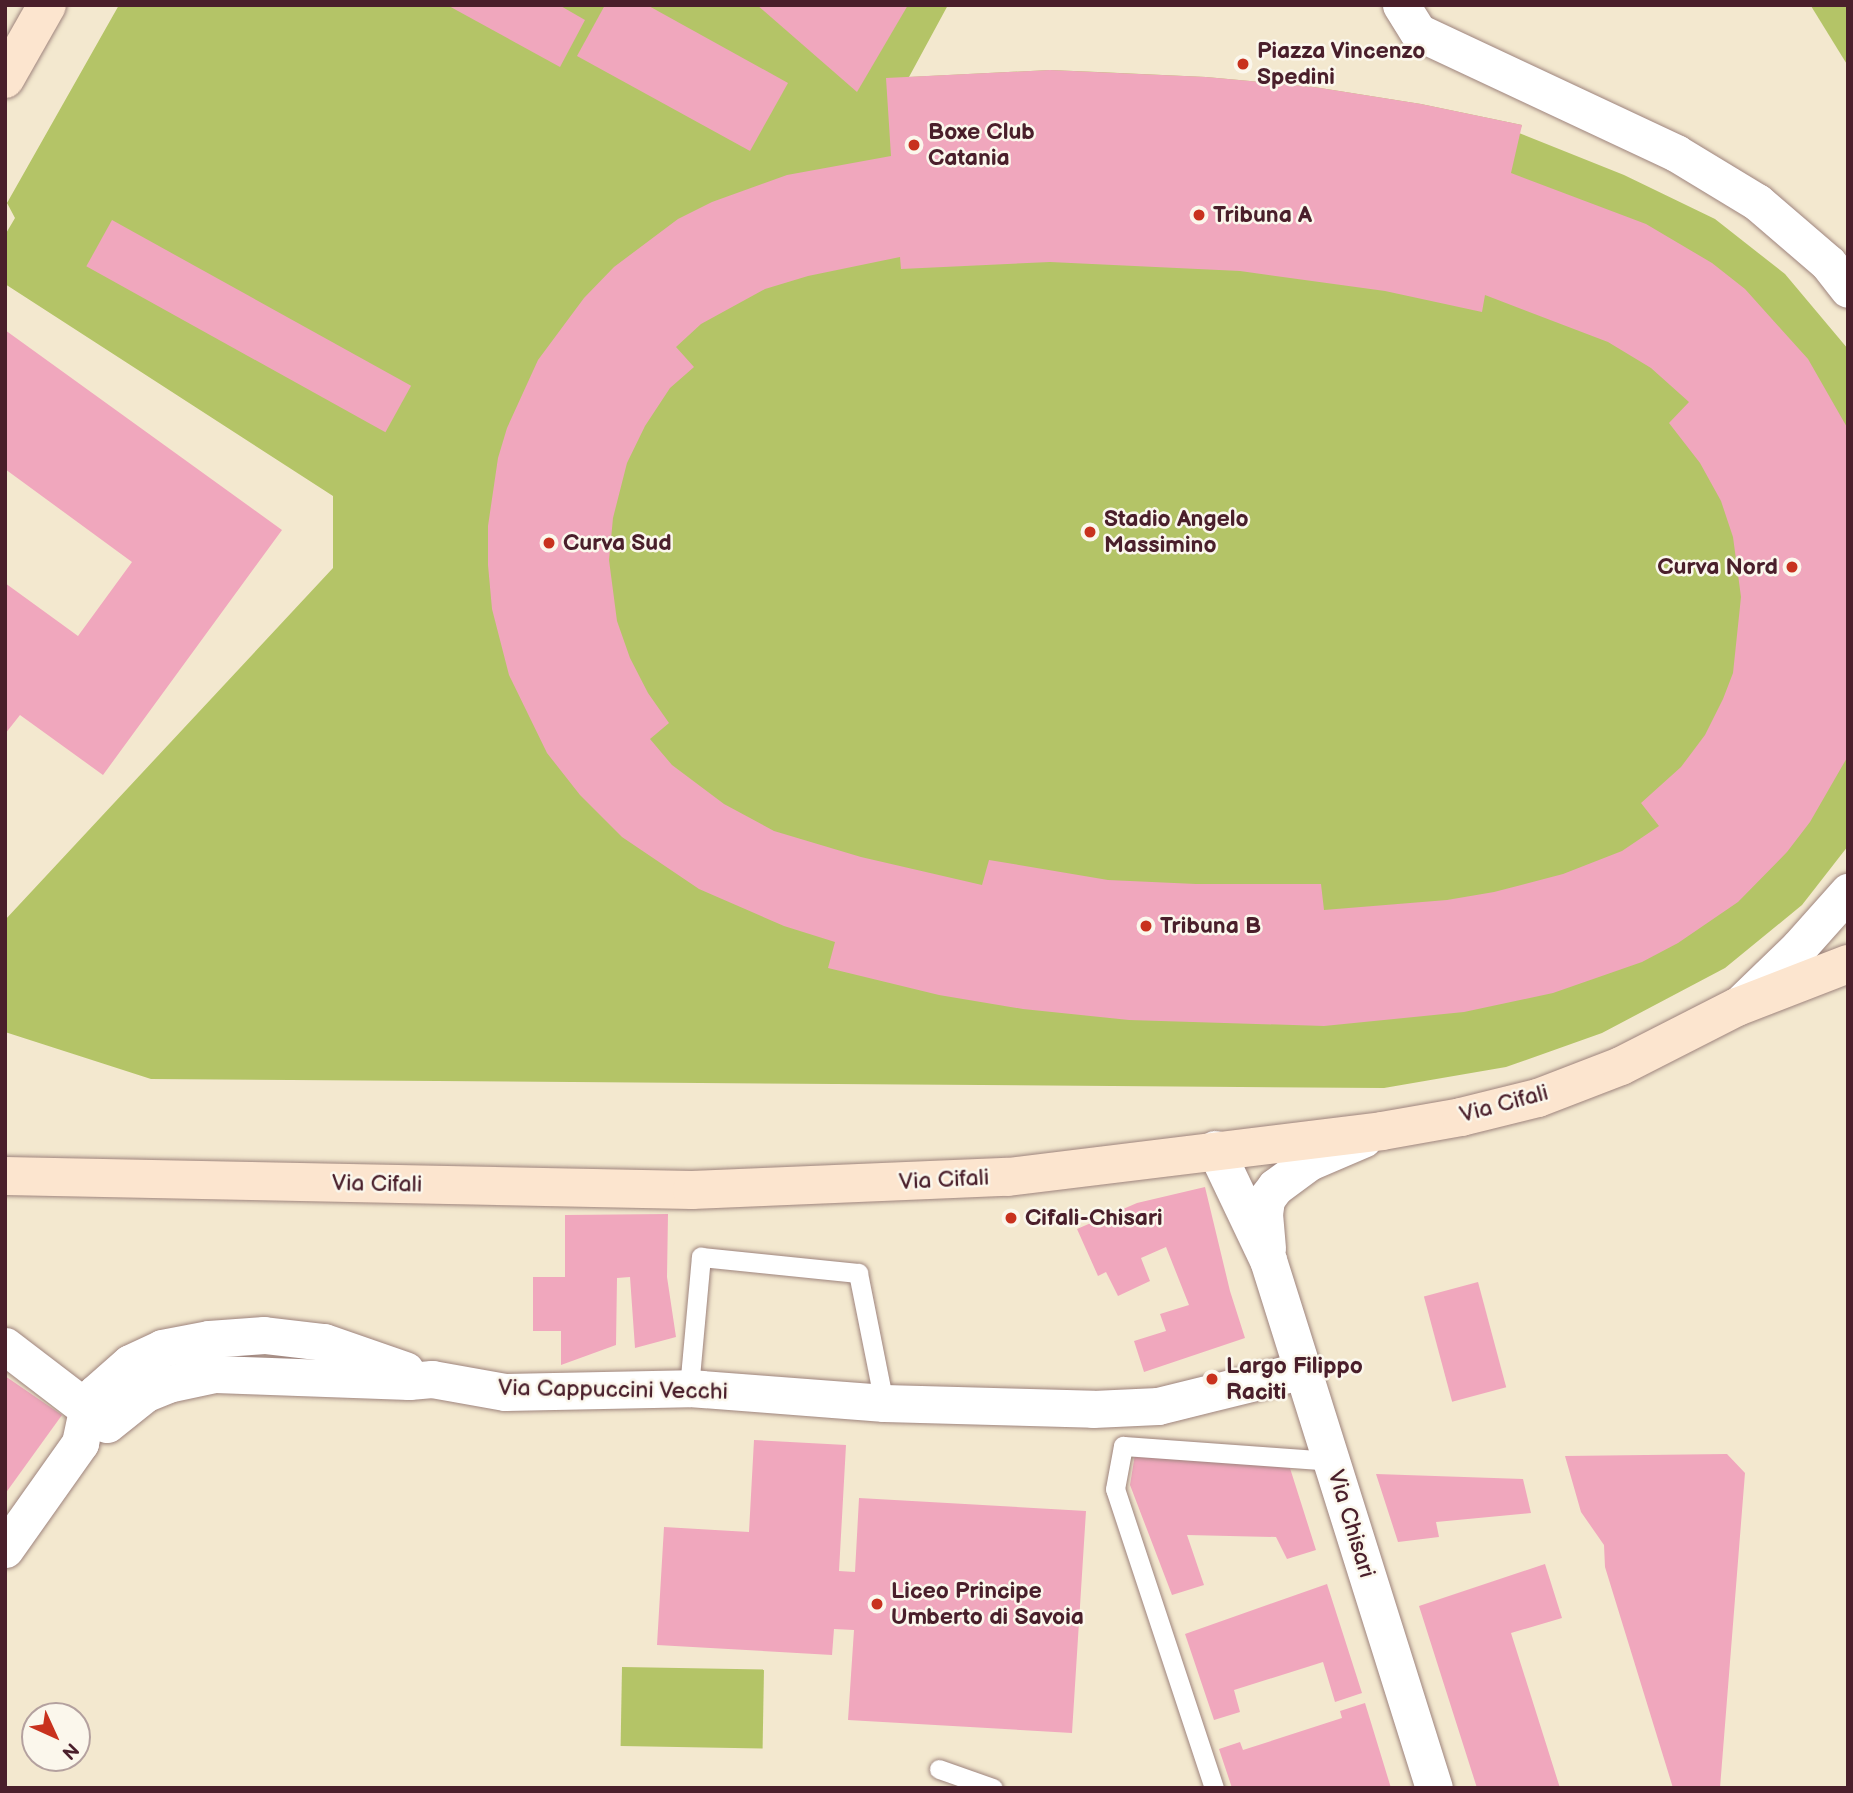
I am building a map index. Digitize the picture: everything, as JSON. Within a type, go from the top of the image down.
[{"type":"main road","points":[[5,79],[47,5]]},
{"type":"main road","name":"Via Cifali","points":[[5,1177],[692,1190],[1008,1177],[1215,1149],[1382,1131],[1461,1117],[1538,1098],[1621,1066],[1737,1007],[1848,964]]},
{"type":"street","points":[[1401,5],[1418,32],[1675,153],[1756,202],[1828,263],[1848,289]]},
{"type":"street","points":[[1737,1007],[1800,947],[1848,892]]},
{"type":"street","points":[[1268,1260],[1264,1214],[1266,1199],[1275,1186],[1309,1162],[1382,1131]]},
{"type":"street","points":[[1215,1149],[1268,1260]]},
{"type":"street","name":"Via Chisari","points":[[1268,1260],[1434,1788]]},
{"type":"street","name":"Via Cappuccini Vecchi","points":[[87,1409],[96,1393],[130,1363],[162,1348],[209,1339],[264,1335],[324,1342],[432,1379],[505,1392],[689,1388],[884,1403],[1093,1409],[1158,1406],[1303,1370]]},
{"type":"street","points":[[5,1346],[87,1409],[80,1443],[5,1549]]},
{"type":"lane","points":[[689,1388],[701,1257],[858,1273],[884,1403]]},
{"type":"lane","points":[[1214,1788],[1115,1489],[1123,1446],[1331,1461]]},
{"type":"lane","points":[[939,1769],[993,1788]]},
{"type":"green space","name":"Stadio Angelo Massimino","points":[[119,5],[948,5],[909,77],[1050,70],[1206,77],[1314,87],[1421,104],[1522,125],[1519,133],[1624,175],[1715,219],[1785,274],[1848,349],[1848,846],[1802,905],[1725,968],[1602,1033],[1506,1067],[1384,1088],[151,1079],[5,1032],[5,920],[333,568],[333,496],[5,284],[5,235],[15,218],[7,203]]},
{"type":"green space","points":[[1848,5],[1848,66],[1811,6]]},
{"type":"green space","points":[[622,1667],[764,1669],[763,1748],[621,1746]]},
{"type":"building","points":[[447,5],[559,5],[585,20],[560,67]]},
{"type":"building","points":[[605,5],[647,5],[788,83],[750,151],[577,56]]},
{"type":"building","points":[[757,5],[908,5],[857,92]]},
{"type":"building","points":[[1050,70],[1206,77],[1314,87],[1421,104],[1522,125],[1511,173],[1646,224],[1712,263],[1745,289],[1808,359],[1848,429],[1848,756],[1810,822],[1787,852],[1738,902],[1678,943],[1642,962],[1553,993],[1464,1012],[1324,1026],[1129,1020],[1023,1009],[939,995],[828,968],[835,942],[784,926],[699,889],[622,837],[580,795],[547,753],[509,675],[492,609],[488,565],[488,526],[498,458],[507,428],[538,360],[584,298],[614,267],[678,219],[712,202],[787,175],[891,156],[886,78]],"holes":[[[900,257],[901,269],[1050,262],[1240,271],[1385,291],[1482,312],[1485,295],[1608,342],[1651,368],[1689,402],[1669,423],[1700,463],[1721,501],[1733,537],[1741,597],[1733,673],[1723,699],[1705,735],[1681,767],[1641,803],[1659,826],[1622,851],[1563,874],[1494,892],[1447,900],[1324,910],[1321,884],[1196,884],[1108,880],[989,860],[982,885],[861,857],[774,831],[724,804],[672,765],[650,739],[669,723],[648,693],[630,658],[617,621],[609,560],[613,518],[627,463],[645,426],[670,388],[694,367],[676,347],[701,324],[765,289],[808,276]]]},
{"type":"building","points":[[112,220],[411,386],[385,432],[86,266]]},
{"type":"building","points":[[5,330],[282,530],[103,775],[20,715],[5,734],[5,583],[78,636],[132,562],[5,469]]},
{"type":"building","points":[[1205,1187],[1230,1291],[1245,1338],[1144,1372],[1134,1341],[1166,1331],[1160,1314],[1189,1305],[1166,1247],[1141,1258],[1150,1281],[1118,1296],[1106,1272],[1098,1276],[1077,1229],[1137,1203]]},
{"type":"building","points":[[668,1214],[667,1277],[676,1337],[635,1348],[630,1277],[617,1278],[616,1345],[561,1365],[561,1331],[533,1331],[533,1277],[565,1277],[565,1215]]},
{"type":"building","points":[[1478,1282],[1506,1387],[1452,1402],[1424,1296]]},
{"type":"building","points":[[5,1376],[62,1415],[5,1494]]},
{"type":"building","points":[[754,1440],[846,1445],[839,1571],[855,1572],[859,1498],[1086,1511],[1072,1733],[848,1720],[854,1630],[834,1629],[832,1655],[657,1645],[664,1527],[749,1532]]},
{"type":"building","points":[[1135,1454],[1289,1465],[1316,1550],[1287,1559],[1276,1537],[1187,1535],[1204,1585],[1172,1595],[1130,1485]]},
{"type":"building","points":[[1727,1454],[1745,1473],[1720,1788],[1673,1788],[1605,1567],[1604,1545],[1581,1512],[1565,1456]]},
{"type":"building","points":[[1376,1474],[1523,1479],[1531,1513],[1436,1522],[1439,1537],[1398,1542]]},
{"type":"building","points":[[1545,1564],[1562,1618],[1511,1633],[1560,1788],[1477,1788],[1419,1606]]},
{"type":"building","points":[[1327,1584],[1362,1693],[1335,1702],[1323,1662],[1234,1690],[1240,1712],[1214,1720],[1185,1634]]},
{"type":"building","points":[[1365,1703],[1391,1788],[1232,1788],[1219,1749],[1240,1742],[1243,1750],[1342,1718],[1340,1711]]},
{"type":"place","name":"Piazza Vincenzo Spedini","points":[[1243,64]]},
{"type":"place","name":"Boxe Club Catania","points":[[914,145]]},
{"type":"place","name":"Tribuna A","points":[[1199,215]]},
{"type":"place","name":"Stadio Angelo Massimino","points":[[1090,532]]},
{"type":"place","name":"Curva Sud","points":[[549,543]]},
{"type":"place","name":"Curva Nord","points":[[1792,567]]},
{"type":"place","name":"Tribuna B","points":[[1146,926]]},
{"type":"place","name":"Cifali-Chisari","points":[[1011,1218]]},
{"type":"place","name":"Largo Filippo Raciti","points":[[1212,1379]]},
{"type":"place","name":"Liceo Principe Umberto di Savoia","points":[[877,1604]]}]
